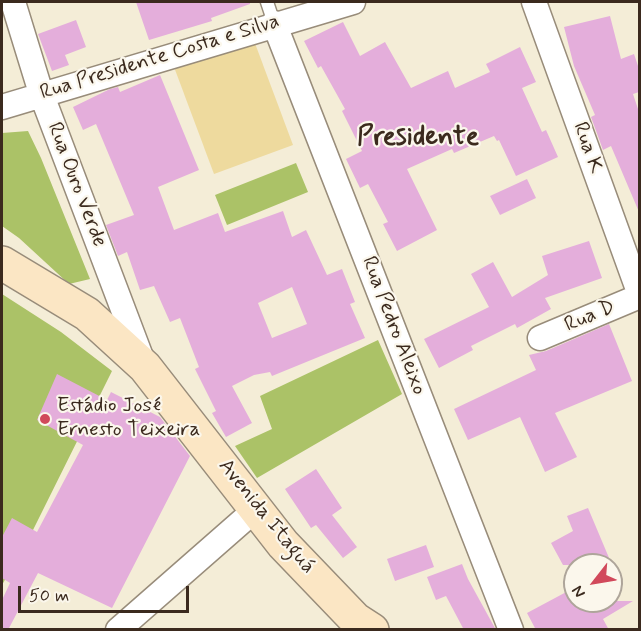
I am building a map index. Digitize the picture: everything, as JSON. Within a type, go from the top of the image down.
[{"type":"street","name":"Rua Ouro Verde","points":[[13,2],[41,93],[145,367]]},
{"type":"street","name":"Rua Presidente Costa e Silva","points":[[2,107],[271,12],[353,2]]},
{"type":"street","name":"Rua K","points":[[534,2],[639,296]]},
{"type":"street","name":"Rua Pedro Aleixo","points":[[271,12],[511,630]]},
{"type":"street","name":"Avenida Itaguá","points":[[2,263],[87,314],[145,367],[283,544],[355,619],[372,630]]},
{"type":"street","name":"Rua D","points":[[540,338],[639,296]]},
{"type":"street","points":[[118,630],[256,508]]},
{"type":"green space","points":[[28,131],[90,279],[69,284],[19,238],[2,226],[2,133]]},
{"type":"green space","points":[[296,163],[308,192],[227,225],[215,195]]},
{"type":"green space","name":"Estádio José Ernesto Teixeira","points":[[2,294],[61,332],[112,371],[33,530],[2,585]]},
{"type":"green space","points":[[378,340],[402,394],[257,478],[235,446],[272,429],[260,396]]},
{"type":"sand","points":[[253,38],[293,145],[214,174],[174,67]]},
{"type":"building","points":[[136,2],[250,2],[250,4],[211,18],[212,21],[149,40]]},
{"type":"building","points":[[610,16],[621,59],[634,54],[639,69],[639,92],[633,94],[639,112],[639,212],[611,146],[603,150],[591,117],[595,115],[574,66],[564,27]]},
{"type":"building","points":[[76,20],[86,47],[65,55],[69,65],[52,71],[38,34]]},
{"type":"building","points":[[343,22],[360,56],[385,42],[411,88],[448,71],[455,88],[490,72],[486,64],[520,47],[536,82],[522,88],[542,132],[546,130],[558,157],[516,176],[499,140],[497,141],[494,136],[454,153],[452,149],[407,169],[437,230],[397,251],[383,224],[388,222],[368,184],[360,188],[346,159],[362,151],[342,111],[345,109],[321,66],[318,68],[304,41]]},
{"type":"building","points":[[160,75],[199,170],[158,187],[174,230],[218,213],[225,232],[283,211],[292,237],[306,230],[327,275],[342,269],[355,302],[350,304],[365,338],[272,376],[270,372],[254,375],[232,386],[252,423],[226,437],[212,413],[216,411],[195,369],[199,367],[180,318],[170,322],[154,286],[140,290],[127,252],[118,256],[106,225],[134,215],[96,124],[83,130],[73,107],[110,89],[118,87],[120,92]],"holes":[[[292,287],[307,324],[272,338],[258,303]]]},
{"type":"building","points":[[527,179],[536,198],[500,215],[490,196]]},
{"type":"building","points":[[589,241],[602,278],[545,298],[551,309],[517,328],[515,324],[471,346],[473,350],[439,368],[424,339],[489,307],[471,274],[493,262],[512,297],[548,275],[542,256]]},
{"type":"building","points":[[609,324],[632,381],[555,413],[577,457],[545,472],[520,417],[468,440],[454,409],[536,370],[529,355],[546,351]]},
{"type":"building","points":[[57,374],[107,400],[111,392],[160,417],[190,456],[112,608],[38,573],[8,630],[2,630],[2,600],[10,583],[2,578],[2,537],[12,518],[37,532],[83,445],[37,420]]},
{"type":"building","points":[[316,469],[342,508],[332,515],[357,547],[343,558],[316,525],[311,528],[285,489]]},
{"type":"building","points":[[588,508],[607,553],[563,553],[563,565],[551,543],[573,531],[567,516]]},
{"type":"building","points":[[426,545],[434,567],[395,581],[387,559]]},
{"type":"building","points":[[462,564],[496,630],[464,630],[446,596],[436,600],[427,577]]},
{"type":"building","points":[[563,594],[563,613],[613,613],[603,619],[609,630],[536,630],[527,613]]},
{"type":"building","points":[[623,601],[633,601],[623,607]]},
{"type":"place","name":"Estádio José Ernesto Teixeira","points":[[45,419]]},
{"type":"district","name":"Presidente","points":[[418,138]]}]
